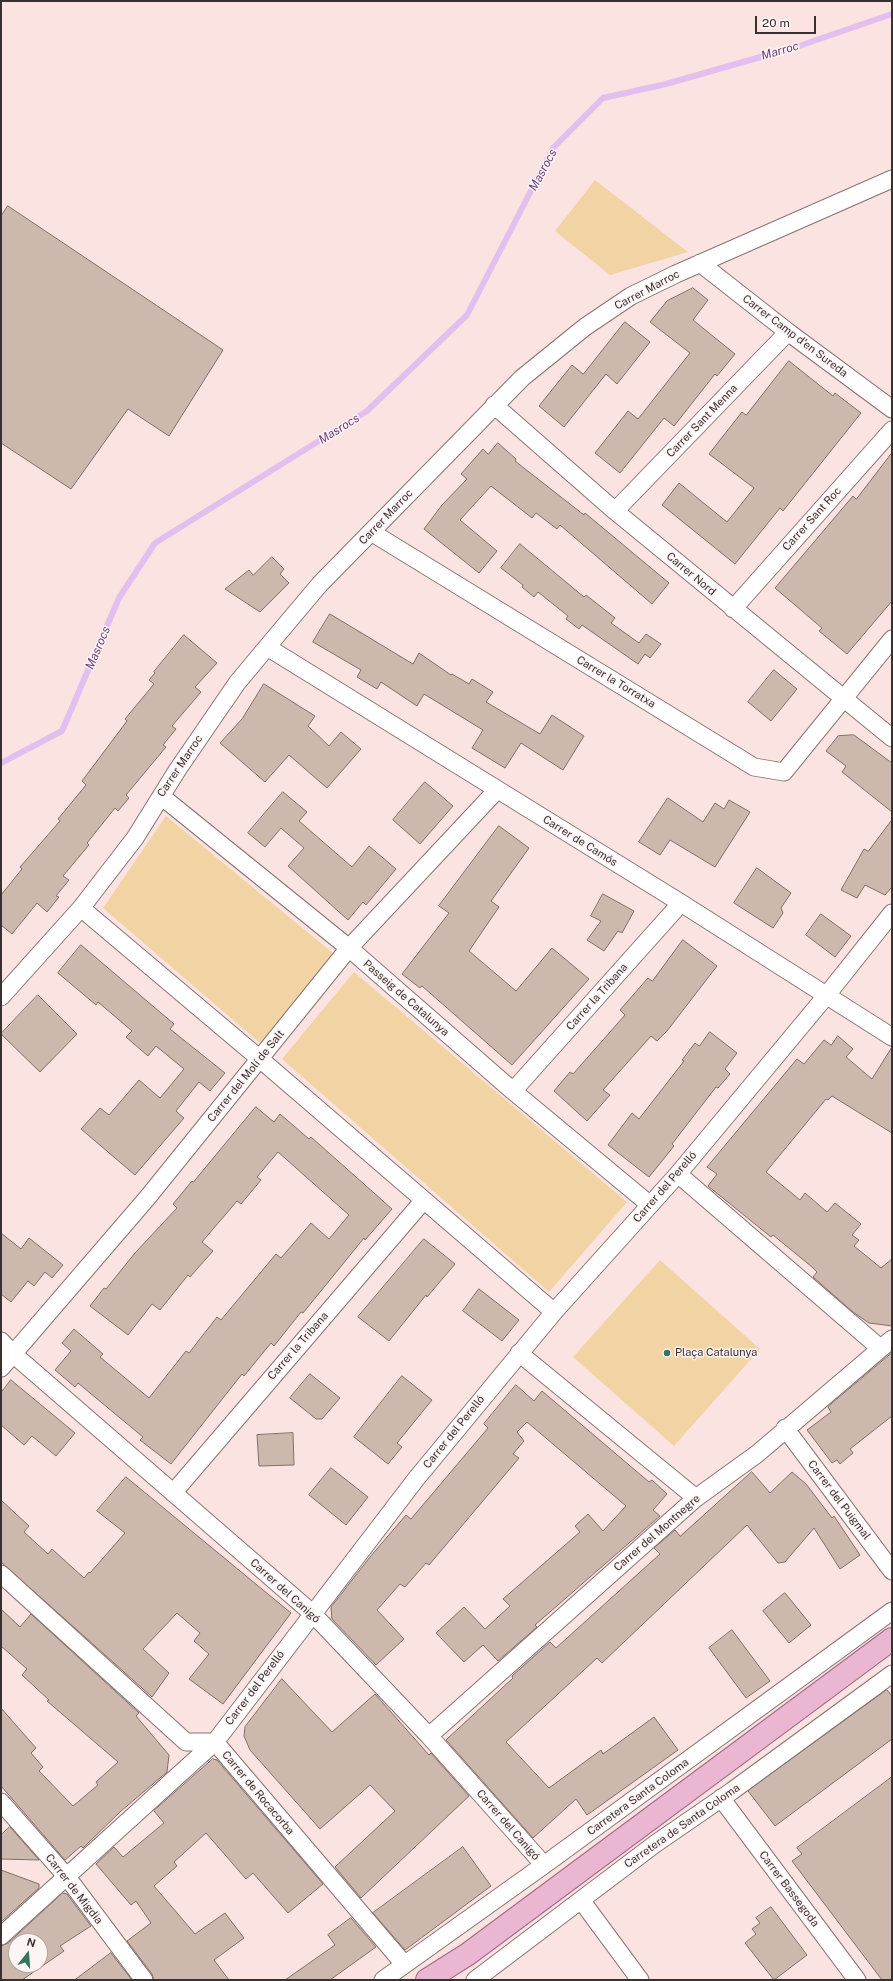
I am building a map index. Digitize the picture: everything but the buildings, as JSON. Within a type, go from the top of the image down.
[{"type":"main road","points":[[427,1980],[468,1954],[892,1639]]},
{"type":"street","name":"Carrer Marroc","points":[[1,997],[81,908],[134,838],[160,796],[237,683],[267,646],[320,584],[522,378],[585,327],[630,296],[700,263],[892,179]]},
{"type":"street","name":"Carrer Camp d'en Sureda","points":[[700,263],[788,332],[892,409]]},
{"type":"street","name":"Carrer Sant Menna","points":[[616,511],[788,332]]},
{"type":"street","name":"Carrer Nord","points":[[494,405],[616,511],[733,609],[892,738]]},
{"type":"street","name":"Carrer Sant Roc","points":[[733,609],[892,430]]},
{"type":"street","name":"Carrer la Torratxa","points":[[371,532],[754,767],[784,772],[844,700]]},
{"type":"street","points":[[844,700],[892,640]]},
{"type":"street","name":"Carrer de Camós","points":[[267,646],[681,903],[892,1038]]},
{"type":"street","name":"Carrer del Molí de Salt","points":[[1,1368],[6,1347],[148,1197],[349,948],[497,790]]},
{"type":"street","name":"Passeig de Catalunya","points":[[160,796],[349,948],[513,1091],[649,1204]]},
{"type":"street","name":"Carrer la Tribana","points":[[513,1091],[681,903]]},
{"type":"street","points":[[81,908],[260,1059],[554,1312]]},
{"type":"street","name":"Carrer del Perelló","points":[[1,1936],[215,1742],[312,1613],[416,1479],[554,1312],[649,1204],[678,1174],[826,996],[892,913]]},
{"type":"street","points":[[678,1174],[886,1343]]},
{"type":"street","name":"Carrer la Tribana","points":[[173,1493],[424,1200]]},
{"type":"street","name":"Carrer del Montnegre","points":[[429,1736],[696,1498],[757,1454],[785,1428],[886,1343]]},
{"type":"street","name":"Carrer del Canigó","points":[[6,1347],[312,1613],[429,1736],[544,1865]]},
{"type":"street","points":[[519,1353],[696,1498]]},
{"type":"street","name":"Carrer del Puigmal","points":[[785,1428],[892,1571]]},
{"type":"street","name":"Carrer de Rocacorba","points":[[1,1574],[186,1742],[215,1742],[404,1964]]},
{"type":"street","name":"Carretera Santa Coloma","points":[[383,1980],[544,1865],[892,1611]]},
{"type":"street","name":"Carretera de Santa Coloma","points":[[475,1980],[655,1844],[722,1798],[892,1674]]},
{"type":"street","name":"Carrer Bassegoda","points":[[722,1798],[857,1980]]},
{"type":"street","name":"Carrer de Migdia","points":[[1,1802],[67,1877],[144,1980]]},
{"type":"street","points":[[581,1900],[640,1980]]},
{"type":"shaded area","points":[[595,180],[688,252],[610,275],[555,231]]},
{"type":"shaded area","points":[[166,816],[334,954],[260,1043],[103,908]]},
{"type":"shaded area","points":[[354,972],[627,1202],[549,1292],[282,1059]]},
{"type":"shaded area","name":"Plaça Catalunya","points":[[660,1260],[760,1349],[674,1446],[573,1357]]},
{"type":"waterway","name":"Masrocs","points":[[1,763],[62,731],[119,598],[155,543],[367,411],[467,315],[553,148],[603,98],[666,84],[799,46],[892,14]]},
{"type":"place","name":"Plaça Catalunya","points":[[667,1353]]},
{"type":"water label","name":"Marroc","points":[[780,51]]}]
